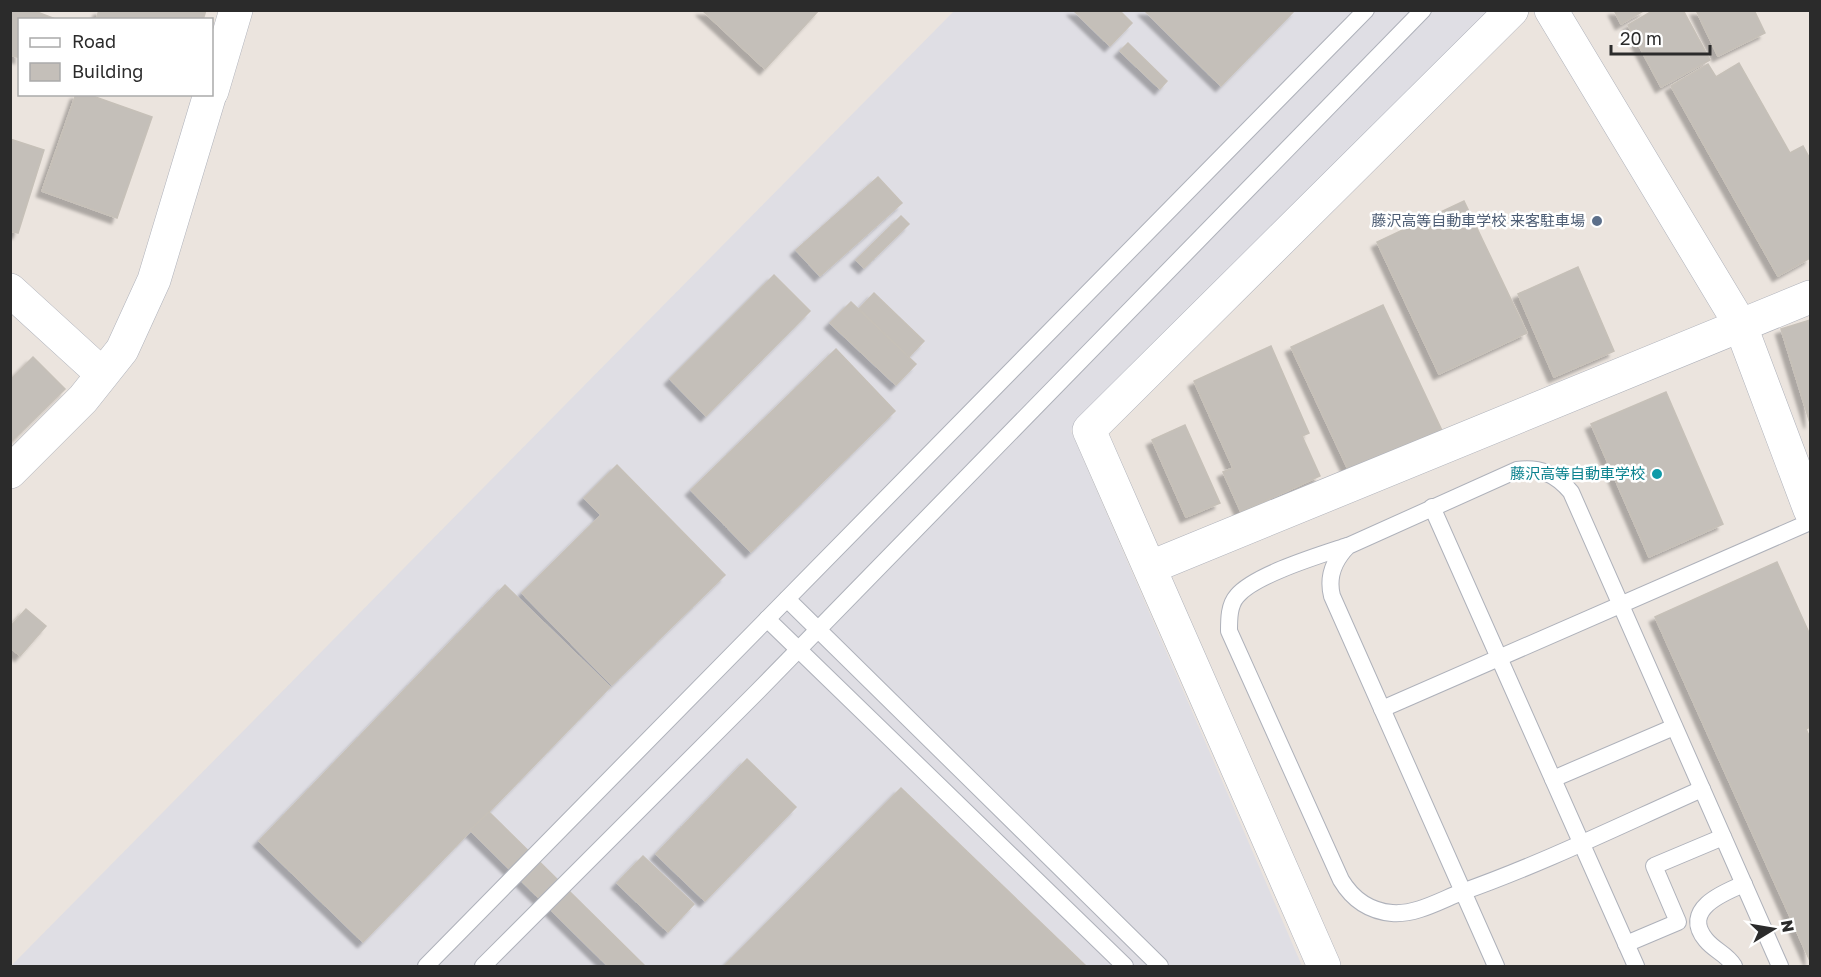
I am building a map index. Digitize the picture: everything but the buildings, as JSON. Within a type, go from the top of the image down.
[{"type":"street","points":[[213,86],[236,10]]},
{"type":"street","points":[[1324,966],[1089,430],[1512,10]]},
{"type":"street","points":[[1551,10],[1740,324],[1810,510]]},
{"type":"street","points":[[10,472],[83,399],[122,350],[154,280],[210,96]]},
{"type":"street","points":[[10,290],[102,374]]},
{"type":"street","points":[[1151,567],[1810,297]]},
{"type":"lane","points":[[426,966],[1366,10]]},
{"type":"lane","points":[[483,966],[817,629],[1423,10]]},
{"type":"lane","points":[[1702,789],[1496,881],[1418,909],[1394,913],[1375,910],[1359,902],[1347,890],[1229,631],[1231,607],[1237,596],[1247,588],[1294,565],[1348,546],[1517,470],[1530,468],[1554,476],[1571,492],[1620,605],[1702,789],[1780,966]]},
{"type":"lane","points":[[1432,507],[1636,966]]},
{"type":"lane","points":[[1382,709],[1810,522]]},
{"type":"lane","points":[[1348,546],[1332,569],[1330,589],[1496,966]]},
{"type":"lane","points":[[787,599],[1160,966]]},
{"type":"lane","points":[[767,619],[1125,966]]},
{"type":"lane","points":[[1553,780],[1674,727]]},
{"type":"lane","points":[[1626,944],[1678,922],[1654,866],[1723,837]]},
{"type":"lane","points":[[1734,966],[1728,957],[1706,940],[1700,922],[1701,913],[1713,898],[1744,884]]},
{"type":"shaded area","points":[[954,11],[1490,11],[1071,431],[1302,966],[11,966]]},
{"type":"place","name":"藤沢高等自動車学校 来客駐車場","points":[[1597,221]]},
{"type":"place","name":"藤沢高等自動車学校","points":[[1657,474]]}]
